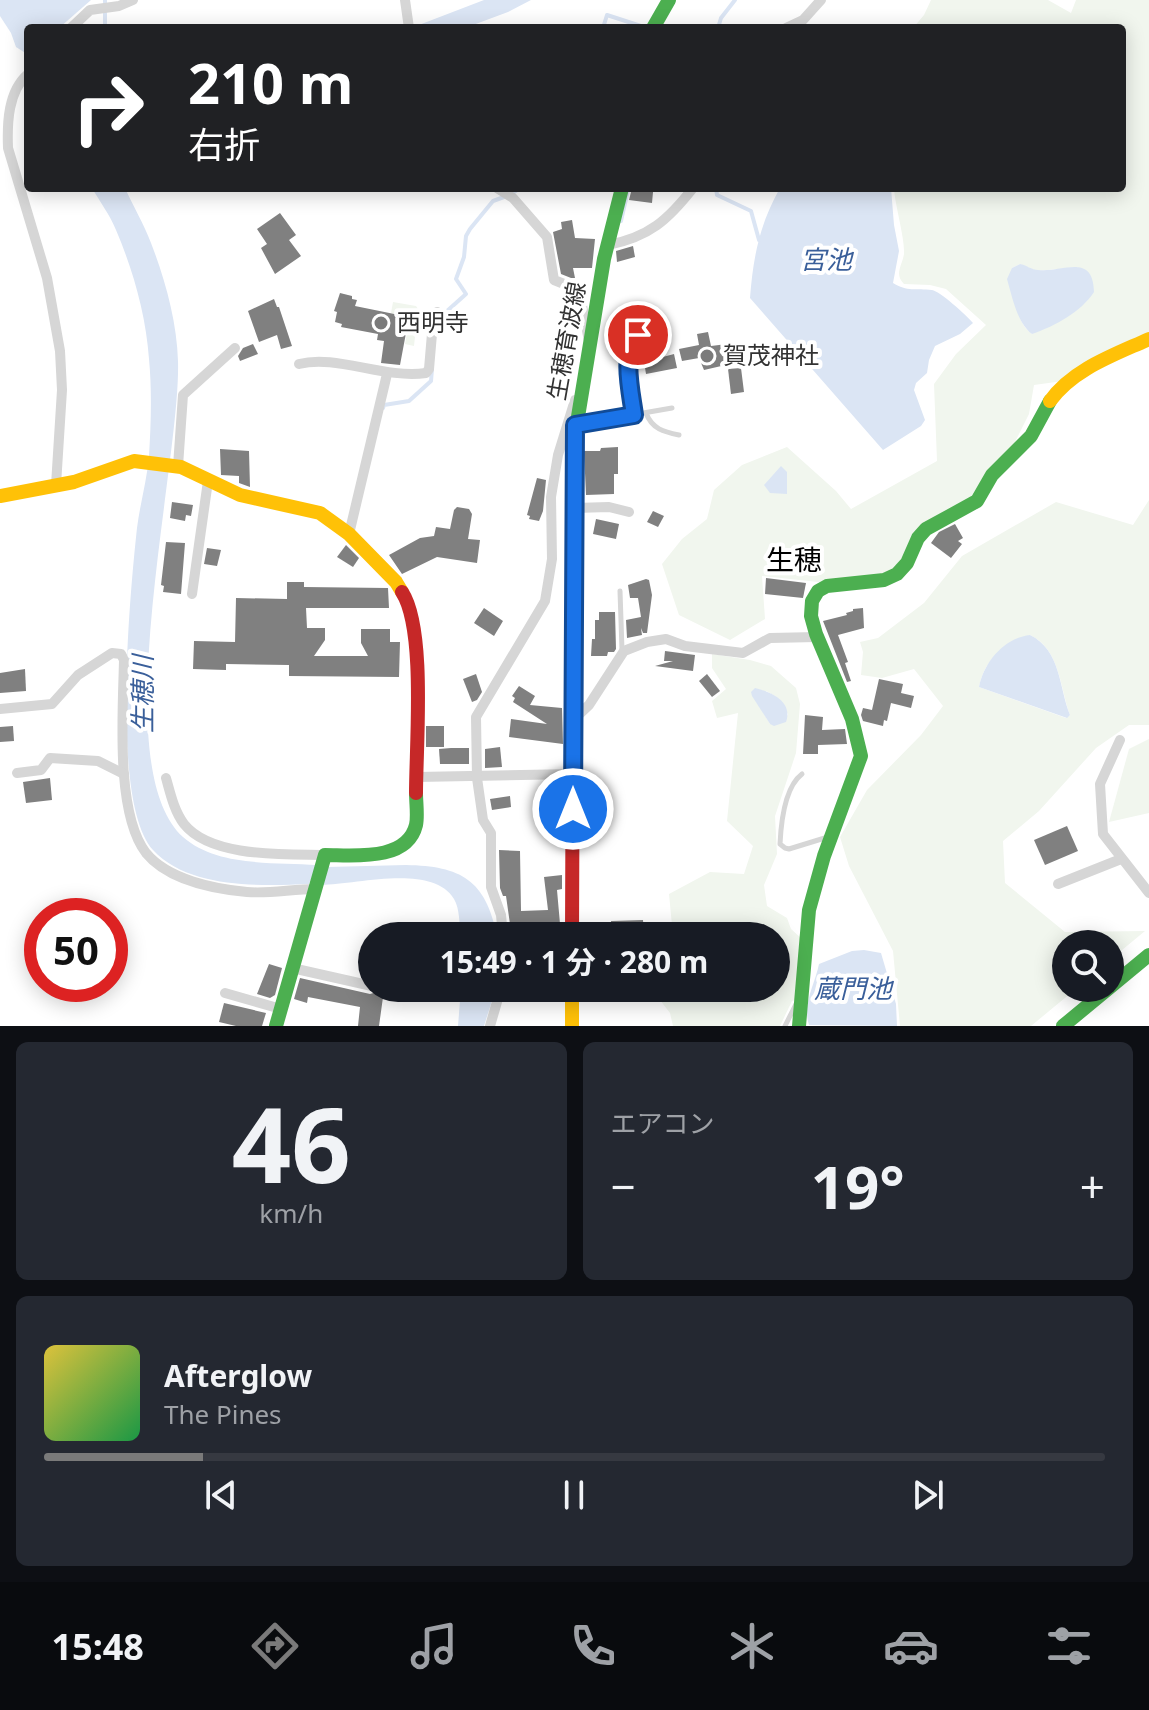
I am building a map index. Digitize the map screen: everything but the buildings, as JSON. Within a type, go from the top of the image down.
[{"type":"main road","points":[[655,24],[669,0]]},
{"type":"main road","name":"生穂育波線","points":[[572,922],[575,425],[608,245],[621,192]]},
{"type":"main road","points":[[799,1026],[809,910],[832,835],[858,770],[861,752],[848,710],[817,637],[811,604],[817,591],[833,584],[881,581],[895,576],[906,564],[922,532],[978,500],[994,473],[1034,433],[1056,392],[1097,363],[1149,339]]},
{"type":"main road","points":[[0,496],[74,482],[125,463],[174,466],[240,495],[314,510],[349,534],[396,582],[410,604],[416,632],[416,825],[408,842],[392,852],[324,859],[276,1026]]},
{"type":"main road","points":[[1063,1026],[1149,955]]},
{"type":"main road","points":[[572,1002],[572,1026]]},
{"type":"street","points":[[75,24],[90,10],[119,6],[133,0]]},
{"type":"street","points":[[405,0],[409,24]]},
{"type":"street","points":[[794,24],[803,20],[821,0]]},
{"type":"street","points":[[24,78],[13,98],[7,129],[8,148],[47,278],[60,351],[62,390],[56,485]]},
{"type":"street","points":[[503,192],[513,198],[547,237],[554,280],[579,290],[590,343]]},
{"type":"street","points":[[608,245],[647,234],[673,212],[690,192]]},
{"type":"street","points":[[299,364],[323,362],[387,374],[426,373],[437,312]]},
{"type":"street","points":[[174,466],[183,395],[235,348]]},
{"type":"street","points":[[349,534],[387,374]]},
{"type":"street","points":[[502,922],[491,887],[491,833],[483,820],[477,778],[476,717],[545,601],[552,559],[552,488],[558,455],[583,380]]},
{"type":"street","points":[[192,594],[208,481]]},
{"type":"street","points":[[575,508],[609,507],[629,512]]},
{"type":"street","points":[[573,720],[599,691],[626,649],[661,639],[685,646],[743,653],[770,638],[817,637]]},
{"type":"street","points":[[0,709],[52,704],[78,675],[112,653],[121,654],[124,660],[124,774],[136,834],[147,854],[158,865],[184,878],[233,890],[263,893],[315,888]]},
{"type":"street","points":[[1120,740],[1100,784],[1103,834],[1149,893]]},
{"type":"street","points":[[17,773],[41,770],[50,758],[98,761],[124,774]]},
{"type":"street","points":[[417,777],[573,774]]},
{"type":"street","points":[[166,778],[184,824],[213,844],[324,859]]},
{"type":"street","points":[[1058,884],[1121,859]]},
{"type":"street","points":[[292,968],[358,983]]},
{"type":"street","points":[[225,993],[281,1009]]},
{"type":"street","points":[[490,1026],[497,1002]]},
{"type":"lane","points":[[634,415],[629,374],[631,344],[638,335],[648,332],[656,336],[658,345]]},
{"type":"lane","points":[[575,425],[672,408]]},
{"type":"lane","points":[[646,413],[657,428],[679,435]]},
{"type":"lane","points":[[620,591],[622,653]]},
{"type":"lane","points":[[802,774],[797,778],[787,801],[780,844],[789,849],[832,835]]},
{"type":"lane","points":[[785,1026],[796,1004],[802,1005]]},
{"type":"shaded area","points":[[931,0],[1048,0],[1071,13],[1076,0],[1149,0],[1149,332],[1063,381],[1034,385],[1029,414],[1011,450],[986,473],[968,501],[904,555],[890,574],[818,582],[762,576],[765,619],[730,640],[679,615],[662,564],[682,539],[707,519],[714,490],[742,465],[787,447],[836,491],[851,509],[937,461],[934,384],[956,354],[986,325],[946,289],[904,284],[901,280],[899,273],[904,247],[895,192],[1126,192],[1126,24],[916,24]],"holes":[[[1020,264],[1037,271],[1078,267],[1032,334],[1018,313],[1012,268]]]},
{"type":"shaded area","points":[[393,302],[418,309],[414,346],[405,344],[410,316],[391,313]]},
{"type":"shaded area","points":[[1149,500],[1149,725],[1129,725],[1096,748],[1039,811],[1003,841],[1005,883],[1063,930],[1052,930],[1052,1002],[1060,1002],[1031,1026],[900,1026],[893,951],[849,866],[840,837],[867,790],[921,735],[943,706],[914,669],[882,678],[861,675],[863,652],[860,642],[878,638],[924,603],[962,556],[1056,502],[1133,525]],"holes":[[[1030,635],[1048,650],[1058,670],[1070,715],[1066,718],[979,687],[991,660],[1004,648]]]},
{"type":"shaded area","points":[[712,654],[771,666],[796,688],[800,704],[796,753],[775,816],[777,854],[764,885],[767,906],[788,922],[672,922],[669,894],[710,872],[744,874],[753,846],[727,821],[738,713],[717,718],[712,701],[726,689],[712,668]],"holes":[[[766,691],[777,698],[788,715],[770,724],[764,714]]]},
{"type":"shaded area","points":[[1149,739],[1149,813],[1109,822],[1129,749]]},
{"type":"shaded area","points":[[790,926],[801,938],[798,999],[792,1001],[780,1026],[673,1026],[670,1013],[662,1002],[790,1002]]},
{"type":"shaded area","points":[[1124,931],[1145,931],[1124,948]]},
{"type":"water","points":[[0,0],[91,0],[64,24],[24,24],[24,52],[16,47],[0,16]]},
{"type":"water","points":[[484,0],[531,0],[476,24],[421,24]]},
{"type":"water","name":"生穂川","points":[[94,192],[127,192],[161,271],[177,346],[176,408],[152,611],[147,682],[149,747],[160,800],[183,837],[197,847],[212,854],[247,861],[317,865],[309,884],[226,882],[186,872],[168,863],[153,850],[140,825],[131,789],[126,696],[134,559],[149,456],[150,371],[142,309],[114,224]]},
{"type":"water","name":"宮池","points":[[778,192],[891,192],[899,251],[893,283],[907,289],[936,291],[973,323],[960,334],[935,346],[927,373],[916,383],[914,390],[925,420],[921,426],[883,450],[750,298],[758,242]]},
{"type":"water","points":[[1020,264],[1038,270],[1082,268],[1092,280],[1094,292],[1067,318],[1032,334],[1019,316],[1007,279],[1012,268]]},
{"type":"water","points":[[781,466],[787,472],[787,494],[770,493],[764,485]]},
{"type":"water","points":[[1030,635],[1048,650],[1058,670],[1070,715],[1067,718],[979,687],[990,660],[1012,641]]},
{"type":"water","points":[[755,688],[780,699],[786,709],[786,722],[774,726],[770,724],[752,696]]},
{"type":"water","points":[[406,865],[456,873],[478,889],[493,922],[459,922],[454,899],[443,888],[429,882],[392,878],[321,885],[327,867]]},
{"type":"water","name":"蔵門池","points":[[852,951],[881,953],[896,1004],[897,1026],[809,1025],[808,1002],[819,964]]},
{"type":"water","points":[[460,1002],[492,1002],[484,1026],[458,1026]]},
{"type":"waterway","points":[[105,0],[105,24]]},
{"type":"waterway","points":[[719,24],[735,0]]},
{"type":"waterway","points":[[604,24],[607,15],[635,24]]},
{"type":"waterway","points":[[621,221],[628,192]]},
{"type":"waterway","points":[[717,192],[717,195],[751,211],[759,240]]},
{"type":"waterway","points":[[437,320],[466,294],[456,279],[464,257],[466,236],[493,201],[504,197]]},
{"type":"waterway","points":[[383,408],[384,405],[409,401],[431,381],[432,369]]},
{"type":"traffic: fast","points":[[655,24],[669,0]]},
{"type":"traffic: fast","points":[[573,676],[574,441],[604,259],[621,192]]},
{"type":"traffic: fast","points":[[799,1026],[809,910],[824,856],[861,756],[852,719],[816,634],[811,616],[812,601],[818,591],[827,586],[884,580],[897,574],[907,563],[918,538],[926,529],[977,501],[992,475],[1031,436],[1050,401]]},
{"type":"traffic: fast","points":[[276,1026],[325,855],[378,854],[402,845],[411,837],[416,825],[416,793]]},
{"type":"traffic: fast","points":[[1063,1026],[1149,955]]},
{"type":"traffic: slow","points":[[1050,401],[1082,372],[1149,339]]},
{"type":"traffic: slow","points":[[0,496],[74,482],[134,461],[181,467],[240,495],[320,513],[349,534],[402,592]]},
{"type":"traffic: slow","points":[[572,1002],[572,1026]]},
{"type":"traffic: jam","points":[[402,592],[409,609],[417,659],[416,793]]},
{"type":"traffic: jam","points":[[572,922],[573,676]]},
{"type":"place","name":"西明寺","points":[[381,323]]},
{"type":"place","name":"賀茂神社","points":[[707,356]]},
{"type":"district","name":"生穂","points":[[794,560]]},
{"type":"route","points":[[573,809],[575,425],[634,415],[629,368],[631,344],[638,335]]}]
